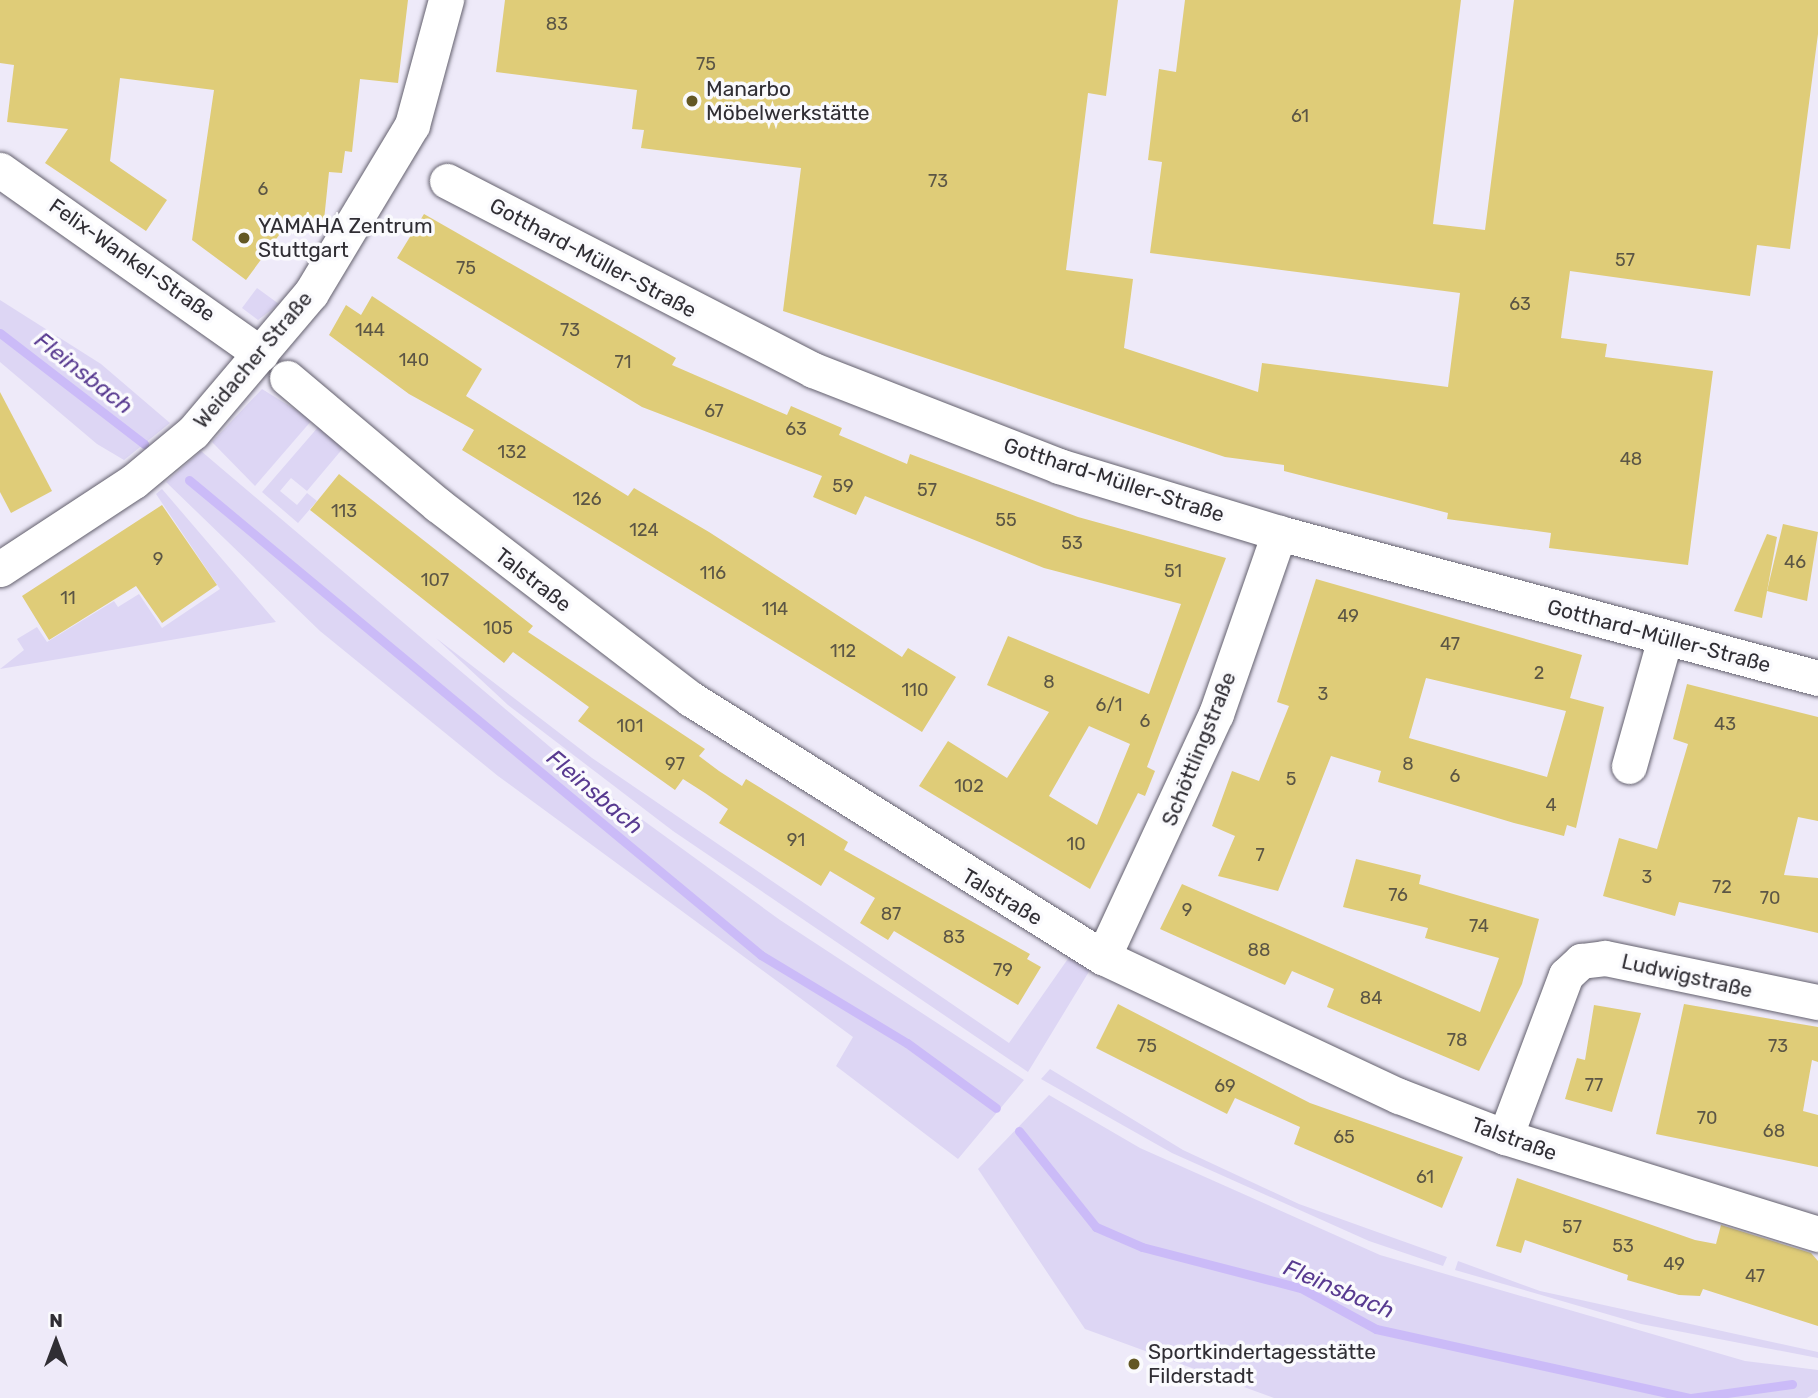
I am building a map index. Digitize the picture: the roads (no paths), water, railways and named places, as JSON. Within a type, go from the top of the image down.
[{"type":"street","name":"Weidacher Straße","points":[[0,569],[150,468],[225,399],[311,293],[399,153],[427,83],[446,0]]},
{"type":"street","name":"Felix-Wankel-Straße","points":[[0,170],[261,354]]},
{"type":"street","name":"Gotthard-Müller-Straße","points":[[447,181],[813,370],[1059,466],[1279,533],[1818,678]]},
{"type":"street","name":"Talstraße","points":[[286,379],[438,505],[691,699],[1103,957],[1387,1090],[1505,1137],[1818,1234]]},
{"type":"street","name":"Schöttlingstraße","points":[[1103,957],[1216,714],[1279,533]]},
{"type":"street","points":[[1629,766],[1665,638]]},
{"type":"street","name":"Ludwigstraße","points":[[1505,1137],[1566,975],[1581,961],[1605,958],[1818,1002]]},
{"type":"waterway","name":"Fleinsbach","points":[[0,333],[144,444]]},
{"type":"waterway","name":"Fleinsbach","points":[[189,480],[761,955],[907,1043],[996,1108]]},
{"type":"waterway","name":"Fleinsbach","points":[[1019,1131],[1096,1227],[1142,1247],[1301,1288],[1376,1329],[1691,1398]]},
{"type":"waterway","name":"Fleinsbach","points":[[1691,1398],[1792,1384]]},
{"type":"place","name":"Manarbo Möbelwerkstätte","points":[[692,101]]},
{"type":"place","name":"YAMAHA Zentrum Stuttgart","points":[[244,238]]},
{"type":"place","name":"Sportkindertagesstätte Filderstadt","points":[[1134,1364]]}]
